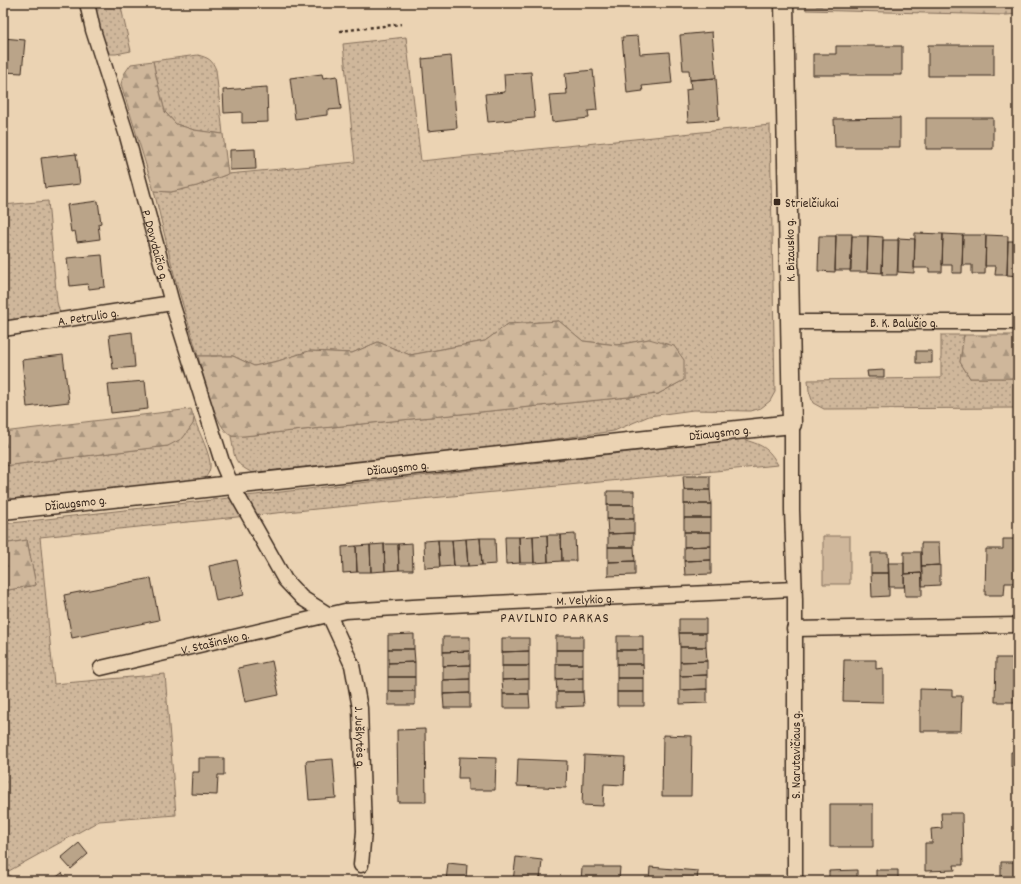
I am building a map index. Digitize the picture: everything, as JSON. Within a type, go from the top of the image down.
[{"type":"street","name":"P. Dovydaičio g.","points":[[87,3],[93,30],[128,136],[172,303],[206,411],[232,486],[285,580],[302,598],[329,615]]},
{"type":"street","name":"K. Bizausko g.","points":[[784,3],[792,424]]},
{"type":"street","name":"A. Petrulio g.","points":[[3,329],[172,303]]},
{"type":"street","name":"B. K. Balučio g.","points":[[790,322],[1018,322]]},
{"type":"street","name":"Džiaugsmo g.","points":[[3,510],[792,424]]},
{"type":"street","name":"S. Narutavičiaus g.","points":[[792,424],[795,881]]},
{"type":"street","name":"M. Velykio g.","points":[[329,615],[345,611],[430,606],[794,589]]},
{"type":"street","name":"V. Stašinsko g.","points":[[101,668],[329,615]]},
{"type":"street","name":"J. Juškytės g.","points":[[329,615],[352,664],[360,708],[364,830],[361,865]]},
{"type":"street","points":[[794,629],[1018,625]]},
{"type":"path","points":[[340,31],[401,24]]},
{"type":"green space","points":[[93,3],[120,3],[131,51],[110,54],[106,48]]},
{"type":"green space","points":[[806,3],[1018,3],[1018,14],[1006,15],[806,10]]},
{"type":"green space","points":[[406,37],[421,161],[770,125],[775,392],[770,401],[761,408],[751,411],[693,410],[649,416],[614,431],[490,448],[253,473],[241,466],[234,454],[231,436],[244,436],[658,394],[684,380],[649,339],[617,345],[583,341],[559,321],[508,324],[485,341],[410,355],[378,342],[352,353],[309,351],[278,361],[254,366],[233,356],[198,356],[175,278],[154,191],[171,192],[197,186],[228,174],[355,162],[343,44]]},
{"type":"green space","points":[[198,55],[213,63],[216,70],[223,134],[194,130],[176,124],[165,112],[153,61]]},
{"type":"green space","points":[[153,61],[165,112],[176,124],[194,130],[223,134],[228,174],[197,186],[171,192],[154,191],[121,84],[124,74],[131,64]]},
{"type":"green space","points":[[48,201],[57,302],[60,313],[3,322],[3,205]]},
{"type":"green space","points":[[559,321],[583,341],[617,345],[649,339],[674,346],[684,360],[684,380],[658,394],[232,436],[226,432],[220,424],[215,413],[198,356],[233,356],[254,366],[278,361],[309,351],[352,353],[378,342],[410,355],[485,341],[508,324]]},
{"type":"green space","points":[[941,335],[964,335],[960,362],[970,378],[1018,378],[1018,408],[824,409],[813,403],[809,391],[808,380],[941,378]]},
{"type":"green space","points":[[964,335],[1018,335],[1018,378],[970,378],[960,362]]},
{"type":"green space","points":[[191,409],[194,418],[193,424],[183,438],[168,446],[3,466],[3,432]]},
{"type":"green space","points":[[194,418],[207,450],[210,463],[209,471],[204,479],[3,500],[3,466],[168,446],[193,424]]},
{"type":"green space","points":[[742,439],[755,443],[767,450],[778,465],[40,537],[54,684],[165,674],[176,815],[99,821],[7,872],[14,881],[3,881],[3,591],[36,585],[27,540],[3,544],[3,524]]},
{"type":"green space","points":[[823,536],[850,536],[850,584],[823,584]]},
{"type":"green space","points":[[27,540],[36,585],[3,591],[3,544]]},
{"type":"building","points":[[712,32],[716,78],[690,80],[689,70],[683,70],[680,35]]},
{"type":"building","points":[[638,36],[640,54],[669,52],[672,83],[642,86],[643,91],[627,93],[622,37]]},
{"type":"building","points":[[3,38],[25,40],[22,73],[3,72]]},
{"type":"building","points":[[1018,42],[1018,71],[1016,71]]},
{"type":"building","points":[[928,45],[994,45],[994,76],[928,76]]},
{"type":"building","points":[[836,46],[902,46],[902,75],[813,75],[813,54],[836,54]]},
{"type":"building","points":[[451,56],[457,128],[428,131],[422,59]]},
{"type":"building","points":[[593,70],[597,110],[588,111],[589,118],[552,122],[549,95],[567,94],[565,73]]},
{"type":"building","points":[[531,72],[535,118],[488,122],[485,94],[505,92],[504,74]]},
{"type":"building","points":[[322,74],[323,78],[337,76],[341,109],[327,110],[327,115],[295,119],[290,78]]},
{"type":"building","points":[[716,78],[719,120],[688,122],[686,90],[691,89],[690,80]]},
{"type":"building","points":[[267,87],[268,122],[242,123],[242,112],[224,113],[223,90]]},
{"type":"building","points":[[900,118],[900,147],[835,147],[834,119]]},
{"type":"building","points":[[926,118],[993,118],[993,149],[926,149]]},
{"type":"building","points":[[255,149],[256,169],[230,170],[230,150]]},
{"type":"building","points":[[76,154],[80,184],[45,188],[41,158]]},
{"type":"building","points":[[98,201],[101,223],[98,224],[100,239],[77,242],[75,231],[71,232],[67,205]]},
{"type":"building","points":[[915,233],[943,234],[942,272],[929,272],[929,268],[914,268]]},
{"type":"building","points":[[836,234],[852,234],[851,270],[835,270]]},
{"type":"building","points":[[943,234],[963,235],[962,273],[952,273],[952,265],[942,265]]},
{"type":"building","points":[[963,235],[986,235],[985,274],[972,274],[972,265],[962,265]]},
{"type":"building","points":[[986,235],[1008,236],[1007,275],[995,275],[996,266],[985,266]]},
{"type":"building","points":[[819,236],[836,236],[835,272],[818,271]]},
{"type":"building","points":[[852,236],[868,236],[867,272],[850,272]]},
{"type":"building","points":[[868,236],[883,237],[882,273],[867,272]]},
{"type":"building","points":[[898,238],[915,239],[914,273],[898,272]]},
{"type":"building","points":[[883,240],[899,240],[897,275],[882,275]]},
{"type":"building","points":[[1008,241],[1018,241],[1018,276],[1007,275]]},
{"type":"building","points":[[102,255],[105,287],[89,289],[88,284],[70,286],[67,258]]},
{"type":"building","points":[[132,332],[135,367],[113,369],[109,335]]},
{"type":"building","points":[[916,351],[932,351],[932,363],[916,363]]},
{"type":"building","points":[[63,355],[69,402],[27,407],[22,360]]},
{"type":"building","points":[[884,370],[884,377],[868,377],[867,371]]},
{"type":"building","points":[[145,381],[148,409],[111,413],[108,384]]},
{"type":"building","points":[[683,476],[710,476],[710,490],[684,490]]},
{"type":"building","points":[[684,490],[710,490],[711,504],[684,504]]},
{"type":"building","points":[[607,491],[634,491],[634,505],[607,505]]},
{"type":"building","points":[[684,504],[711,504],[711,518],[684,518]]},
{"type":"building","points":[[607,505],[634,505],[634,519],[607,519]]},
{"type":"building","points":[[684,518],[711,518],[711,532],[684,532]]},
{"type":"building","points":[[607,519],[634,519],[634,533],[608,534]]},
{"type":"building","points":[[684,532],[711,532],[711,546],[684,547]]},
{"type":"building","points":[[634,533],[634,547],[608,547],[608,534]]},
{"type":"building","points":[[575,534],[576,561],[562,561],[561,535]]},
{"type":"building","points":[[547,535],[548,562],[534,563],[533,536]]},
{"type":"building","points":[[547,535],[561,535],[562,561],[548,562]]},
{"type":"building","points":[[533,536],[534,563],[520,563],[519,537]]},
{"type":"building","points":[[505,537],[519,537],[520,563],[506,564]]},
{"type":"building","points":[[480,538],[482,565],[468,566],[466,539]]},
{"type":"building","points":[[480,538],[495,538],[496,564],[482,565]]},
{"type":"building","points":[[466,539],[468,566],[454,566],[452,540]]},
{"type":"building","points":[[1003,539],[1018,539],[1018,583],[1005,583],[1004,595],[985,595],[986,549],[1003,549]]},
{"type":"building","points":[[438,540],[440,567],[425,568],[424,541]]},
{"type":"building","points":[[438,540],[452,540],[454,566],[440,567]]},
{"type":"building","points":[[412,543],[413,570],[399,570],[398,544]]},
{"type":"building","points":[[921,543],[939,543],[940,565],[921,566]]},
{"type":"building","points":[[384,544],[385,571],[371,572],[370,545]]},
{"type":"building","points":[[384,544],[398,544],[399,570],[385,571]]},
{"type":"building","points":[[370,545],[371,572],[357,572],[356,546]]},
{"type":"building","points":[[356,546],[357,572],[343,573],[342,547]]},
{"type":"building","points":[[711,546],[711,560],[684,561],[684,547]]},
{"type":"building","points":[[608,547],[634,547],[635,561],[608,562]]},
{"type":"building","points":[[904,552],[921,552],[922,573],[904,574]]},
{"type":"building","points":[[871,553],[888,553],[889,573],[871,573]]},
{"type":"building","points":[[237,560],[244,595],[216,601],[209,566]]},
{"type":"building","points":[[711,560],[711,574],[685,575],[684,561]]},
{"type":"building","points":[[635,561],[635,575],[608,576],[608,562]]},
{"type":"building","points":[[888,563],[904,563],[904,587],[889,587]]},
{"type":"building","points":[[940,565],[940,585],[922,586],[921,566]]},
{"type":"building","points":[[871,573],[889,573],[889,596],[872,597]]},
{"type":"building","points":[[922,573],[922,596],[905,596],[904,574]]},
{"type":"building","points":[[151,578],[159,620],[72,638],[64,595]]},
{"type":"building","points":[[679,619],[706,619],[706,633],[679,633]]},
{"type":"building","points":[[679,633],[706,633],[706,647],[680,647]]},
{"type":"building","points":[[414,634],[414,649],[388,649],[388,635]]},
{"type":"building","points":[[556,636],[583,636],[583,650],[556,650]]},
{"type":"building","points":[[617,636],[643,636],[643,650],[617,650]]},
{"type":"building","points":[[443,637],[470,637],[470,651],[443,652]]},
{"type":"building","points":[[502,638],[529,638],[529,651],[502,652]]},
{"type":"building","points":[[680,647],[706,647],[707,661],[680,662]]},
{"type":"building","points":[[388,649],[414,649],[415,662],[388,663]]},
{"type":"building","points":[[556,650],[583,650],[583,664],[556,664]]},
{"type":"building","points":[[617,650],[643,650],[643,664],[617,664]]},
{"type":"building","points":[[470,651],[470,665],[443,666],[443,652]]},
{"type":"building","points":[[529,651],[529,666],[502,666],[502,652]]},
{"type":"building","points":[[996,658],[1018,658],[1018,702],[995,702]]},
{"type":"building","points":[[844,660],[876,660],[876,669],[883,668],[883,702],[843,701]]},
{"type":"building","points":[[272,661],[279,695],[245,702],[238,668]]},
{"type":"building","points":[[707,661],[707,675],[680,676],[680,662]]},
{"type":"building","points":[[415,662],[415,677],[388,677],[388,663]]},
{"type":"building","points":[[556,664],[583,664],[583,678],[556,679]]},
{"type":"building","points":[[617,664],[643,664],[644,678],[617,678]]},
{"type":"building","points":[[470,665],[470,679],[443,680],[443,666]]},
{"type":"building","points":[[502,666],[529,666],[529,679],[502,680]]},
{"type":"building","points":[[707,675],[707,689],[680,690],[680,676]]},
{"type":"building","points":[[388,677],[415,677],[415,691],[388,691]]},
{"type":"building","points":[[583,678],[583,692],[557,692],[556,679]]},
{"type":"building","points":[[617,678],[644,678],[644,692],[617,692]]},
{"type":"building","points":[[470,679],[470,693],[443,694],[443,680]]},
{"type":"building","points":[[529,679],[529,694],[503,694],[502,680]]},
{"type":"building","points":[[707,689],[707,703],[680,704],[680,690]]},
{"type":"building","points":[[920,689],[952,690],[952,696],[962,696],[961,731],[920,731]]},
{"type":"building","points":[[388,691],[415,691],[415,705],[388,705]]},
{"type":"building","points":[[557,692],[583,692],[584,706],[557,707]]},
{"type":"building","points":[[617,692],[644,692],[644,706],[617,706]]},
{"type":"building","points":[[470,693],[470,708],[444,708],[443,694]]},
{"type":"building","points":[[503,694],[529,694],[530,708],[503,708]]},
{"type":"building","points":[[425,729],[426,802],[398,802],[397,730]]},
{"type":"building","points":[[663,735],[692,736],[691,796],[662,796]]},
{"type":"building","points":[[1011,752],[1018,752],[1018,767],[1011,767]]},
{"type":"building","points":[[584,755],[625,757],[624,785],[604,784],[603,806],[582,805]]},
{"type":"building","points":[[459,757],[496,758],[495,790],[468,790],[468,778],[458,778]]},
{"type":"building","points":[[199,758],[224,758],[224,775],[218,775],[217,795],[191,794],[192,772],[199,772]]},
{"type":"building","points":[[333,759],[336,798],[309,800],[306,761]]},
{"type":"building","points":[[518,759],[567,761],[566,788],[517,786]]},
{"type":"building","points":[[830,804],[873,804],[873,847],[830,847]]},
{"type":"building","points":[[941,813],[962,813],[963,865],[954,865],[955,870],[925,871],[925,843],[932,843],[931,829],[942,828]]},
{"type":"building","points":[[79,843],[88,854],[71,869],[61,858]]},
{"type":"building","points":[[1017,855],[1018,881],[1001,881],[1001,862],[1017,862]]},
{"type":"building","points":[[516,857],[542,860],[540,881],[513,881]]},
{"type":"building","points":[[448,863],[467,865],[466,879],[481,881],[446,881]]},
{"type":"building","points":[[582,867],[620,867],[619,881],[581,881]]},
{"type":"building","points":[[650,867],[698,871],[697,881],[649,881]]},
{"type":"building","points":[[857,870],[857,878],[876,877],[876,870],[898,870],[898,881],[829,881],[829,871]]},
{"type":"building","points":[[62,873],[68,881],[51,881]]},
{"type":"place","name":"Strielčiukai","points":[[777,202]]},
{"type":"district","name":"PAVILNIO PARKAS","points":[[555,617]]}]
